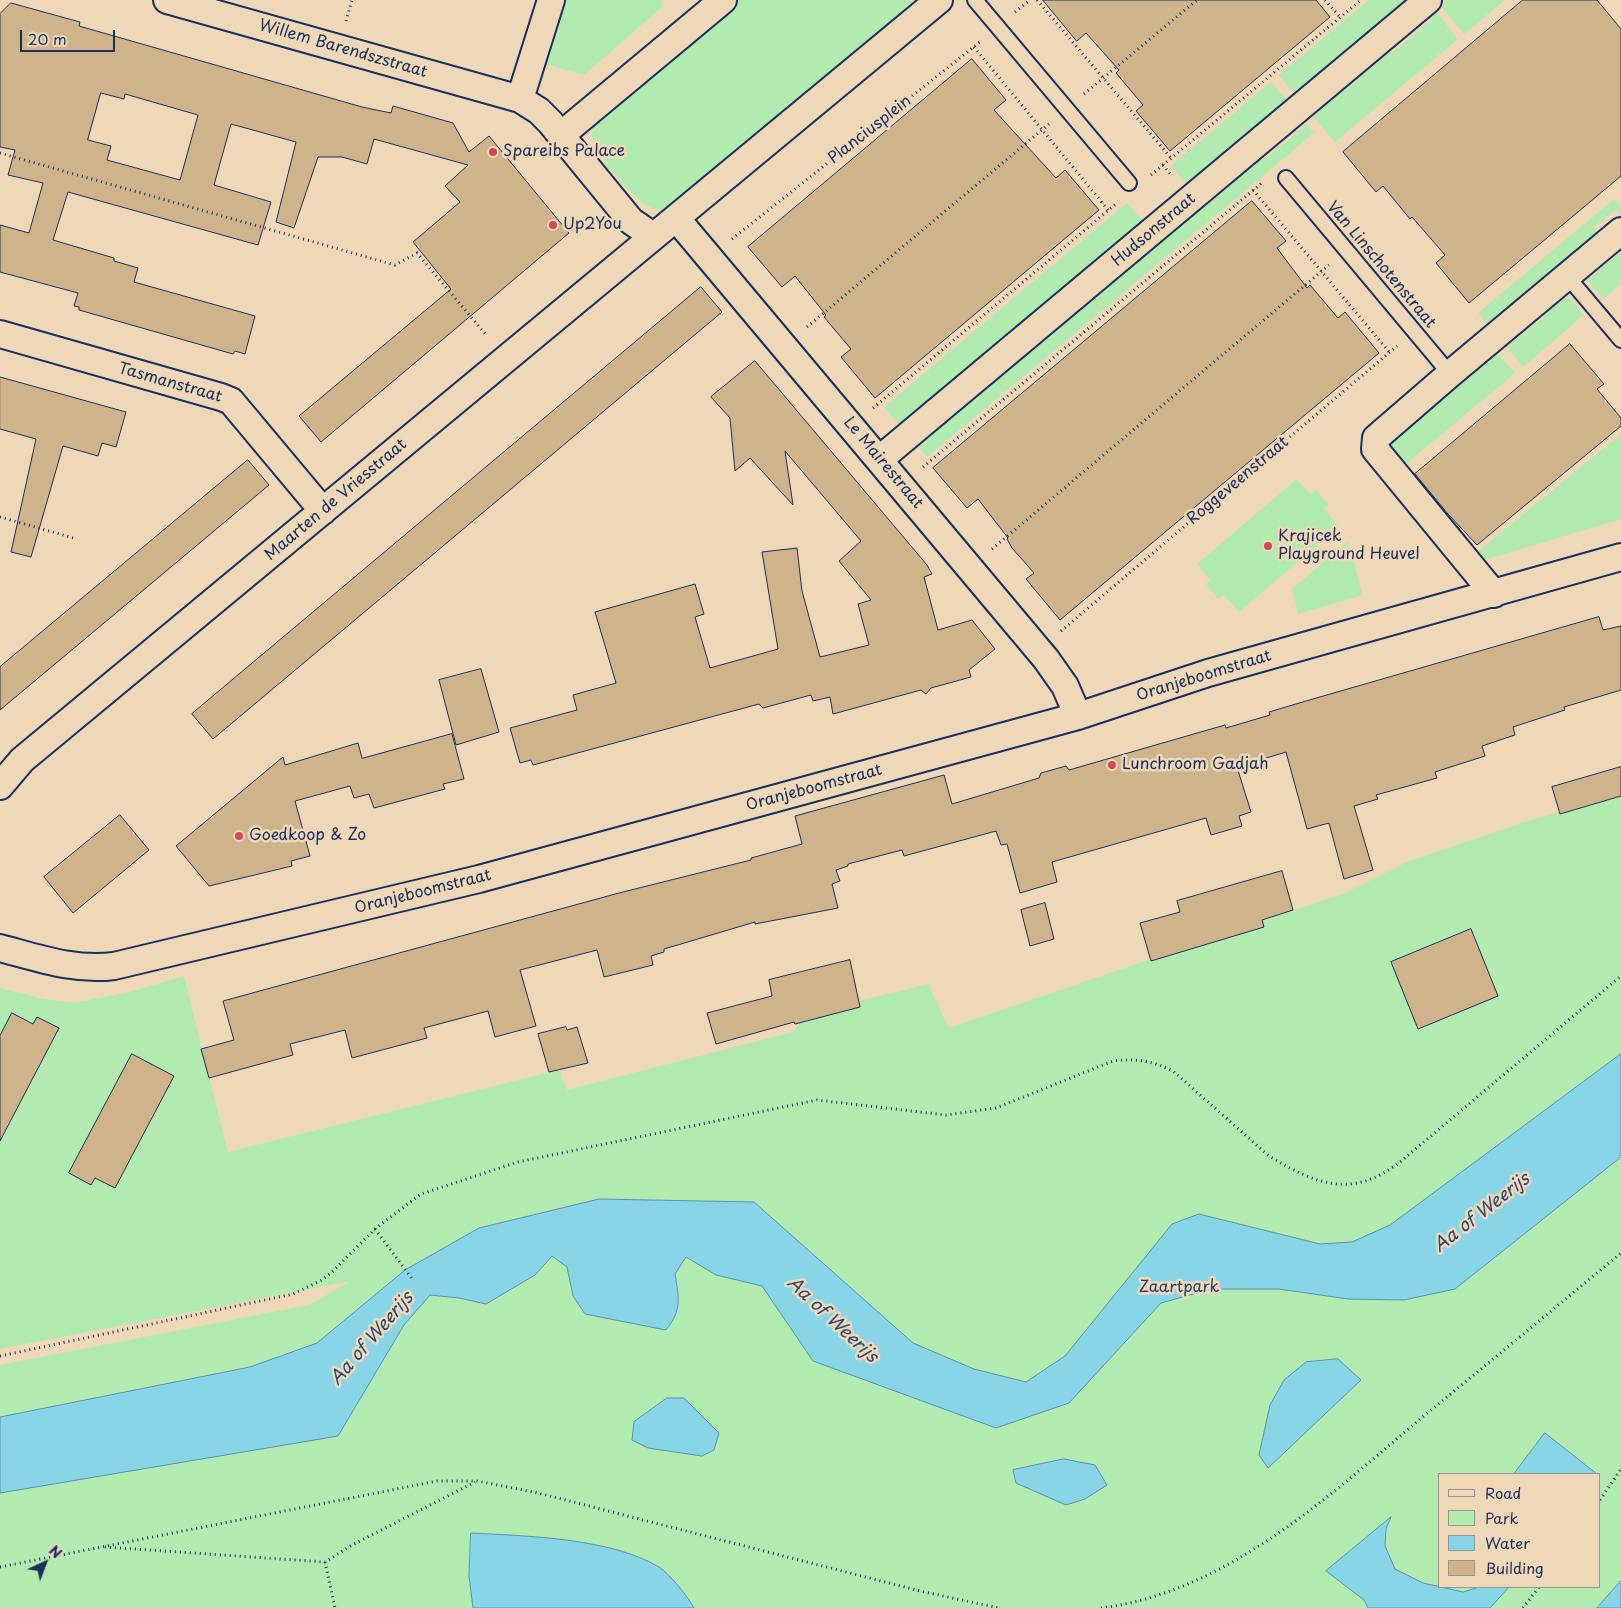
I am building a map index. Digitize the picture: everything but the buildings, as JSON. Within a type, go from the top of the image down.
[{"type":"street","name":"Willem Barendszstraat","points":[[167,0],[520,99]]},
{"type":"street","points":[[551,0],[520,99],[539,111],[631,221],[653,236]]},
{"type":"street","points":[[560,135],[723,0]]},
{"type":"street","points":[[676,218],[939,0]]},
{"type":"street","name":"Hudsonstraat","points":[[880,459],[1428,0]]},
{"type":"street","name":"Maarten de Vriesstraat","points":[[0,786],[22,760],[676,218]]},
{"type":"street","name":"Le Mairestraat","points":[[676,218],[902,485],[1046,659],[1065,686],[1078,716]]},
{"type":"street","points":[[1494,594],[1375,449],[1376,438],[1621,231]]},
{"type":"street","name":"Tasmanstraat","points":[[0,334],[221,397],[231,402],[323,511]]},
{"type":"street","name":"Oranjeboomstraat","points":[[0,948],[65,965],[97,968],[130,963],[479,879],[1078,716],[1208,673],[1621,557]]},
{"type":"lane","points":[[975,0],[1129,183]]},
{"type":"lane","name":"Van Linschotenstraat","points":[[1286,178],[1450,374]]},
{"type":"lane","points":[[1567,276],[1621,340]]},
{"type":"path","name":"Planciusplein","points":[[709,258],[974,47],[1030,0]]},
{"type":"path","points":[[1037,0],[1171,158]]},
{"type":"path","points":[[1104,78],[1197,0]]},
{"type":"path","points":[[1325,0],[1340,17]]},
{"type":"path","points":[[1148,177],[1362,0]]},
{"type":"path","points":[[974,47],[1109,211]]},
{"type":"path","points":[[806,328],[1042,130]]},
{"type":"path","points":[[0,153],[395,265],[417,253],[506,359]]},
{"type":"path","name":"Hudsonstraat","points":[[902,485],[1266,180]]},
{"type":"path","points":[[1253,190],[1390,353]]},
{"type":"path","points":[[852,426],[1121,200]]},
{"type":"path","points":[[998,544],[1316,277]]},
{"type":"path","name":"Roggeveenstraat","points":[[1061,632],[1415,331]]},
{"type":"path","points":[[0,517],[77,539]]},
{"type":"path","points":[[0,1356],[293,1294],[322,1280],[375,1229],[421,1194],[518,1162],[606,1142],[817,1100],[946,1115],[980,1111],[996,1108],[1113,1061],[1127,1059],[1158,1064],[1173,1071],[1269,1156],[1286,1166],[1336,1186],[1350,1185],[1387,1172],[1621,976]]},
{"type":"path","points":[[375,1229],[413,1280]]},
{"type":"path","points":[[1101,1608],[1134,1602],[1182,1586],[1211,1574],[1257,1548],[1409,1429],[1621,1253]]},
{"type":"path","points":[[1601,1499],[1621,1469]]},
{"type":"path","points":[[0,1567],[438,1481],[477,1481],[583,1504],[920,1592],[999,1608]]},
{"type":"path","points":[[99,1547],[325,1562],[352,1545],[477,1481]]},
{"type":"path","points":[[325,1562],[335,1608]]},
{"type":"path","points":[[1523,1608],[1538,1588]]},
{"type":"green space","points":[[562,0],[662,0],[663,6],[584,75],[542,63]]},
{"type":"green space","points":[[736,0],[919,0],[666,210],[652,208],[641,201],[624,185],[600,154],[592,138],[594,125],[601,113]]},
{"type":"green space","points":[[1369,0],[1415,0],[1298,98],[1279,75]]},
{"type":"green space","points":[[1446,0],[1505,0],[1464,34],[1440,5]]},
{"type":"green space","points":[[1434,9],[1458,39],[1335,142],[1310,113],[1386,49],[1391,54],[1431,20],[1427,15]]},
{"type":"green space","points":[[1271,82],[1290,104],[1190,188],[1171,166]]},
{"type":"green space","points":[[1307,124],[1314,133],[927,457],[913,442],[1262,154],[1266,158]]},
{"type":"green space","points":[[1614,199],[1621,206],[1621,217],[1615,210],[1593,228],[1600,236],[1491,328],[1478,313]]},
{"type":"green space","points":[[1127,203],[1146,225],[903,429],[884,407]]},
{"type":"green space","points":[[1621,243],[1621,252],[1617,247]]},
{"type":"green space","points":[[1621,252],[1621,284],[1603,299],[1587,280]]},
{"type":"green space","points":[[1561,294],[1570,298],[1584,315],[1523,367],[1507,347],[1544,317],[1537,309]]},
{"type":"green space","points":[[1494,349],[1515,373],[1401,468],[1392,451],[1391,443],[1415,423],[1411,419]]},
{"type":"green space","points":[[1621,434],[1621,519],[1475,563],[1471,557]]},
{"type":"green space","name":"Krajicek Playground Heuvel","points":[[1297,479],[1311,495],[1316,490],[1329,505],[1324,509],[1339,527],[1239,612],[1224,595],[1218,599],[1206,584],[1210,580],[1197,564]]},
{"type":"green space","points":[[1348,541],[1363,595],[1298,614],[1292,589]]},
{"type":"green space","name":"Zaartpark","points":[[1621,796],[1621,1608],[0,1608],[0,1365],[309,1305],[351,1281],[0,1349],[0,988],[43,999],[74,1003],[130,992],[184,976],[228,1152],[559,1070],[567,1090],[793,1032],[805,1014],[928,984],[949,1028],[1345,893],[1407,862],[1534,819]]},
{"type":"water","name":"Aa of Weerijs","points":[[1621,1054],[1621,1157],[1455,1289],[1404,1300],[1348,1299],[1279,1289],[1211,1289],[1161,1303],[1069,1403],[996,1428],[813,1361],[762,1286],[716,1275],[686,1257],[675,1274],[678,1304],[675,1316],[666,1330],[585,1314],[573,1296],[567,1267],[552,1256],[535,1275],[486,1304],[459,1298],[430,1295],[404,1325],[338,1436],[0,1493],[0,1417],[250,1367],[317,1343],[405,1270],[479,1228],[599,1199],[754,1202],[913,1343],[974,1369],[1026,1382],[1065,1356],[1172,1224],[1199,1214],[1320,1244],[1352,1242],[1390,1225]]},
{"type":"water","points":[[1338,1359],[1361,1380],[1268,1468],[1259,1455],[1270,1405],[1284,1380],[1306,1362]]},
{"type":"water","points":[[667,1398],[684,1398],[719,1433],[714,1450],[702,1456],[648,1448],[632,1440],[634,1422]]},
{"type":"water","points":[[1545,1433],[1596,1473],[1515,1473]]},
{"type":"water","points":[[1064,1459],[1095,1465],[1107,1485],[1085,1499],[1066,1505],[1016,1483],[1013,1470]]},
{"type":"water","points":[[1391,1517],[1386,1529],[1385,1546],[1395,1569],[1438,1588],[1463,1592],[1476,1588],[1508,1588],[1490,1608],[1368,1608],[1364,1600],[1326,1571]]},
{"type":"water","points":[[471,1533],[568,1540],[593,1544],[639,1557],[663,1570],[688,1598],[694,1608],[473,1608],[469,1576]]},
{"type":"water","points":[[1621,1581],[1621,1608],[1597,1608]]},
{"type":"place","name":"Spareibs Palace","points":[[493,152]]},
{"type":"place","name":"Up2You","points":[[553,225]]},
{"type":"place","name":"Krajicek Playground Heuvel","points":[[1268,546]]},
{"type":"place","name":"Lunchroom Gadjah","points":[[1112,765]]},
{"type":"place","name":"Goedkoop & Zo","points":[[239,836]]}]
